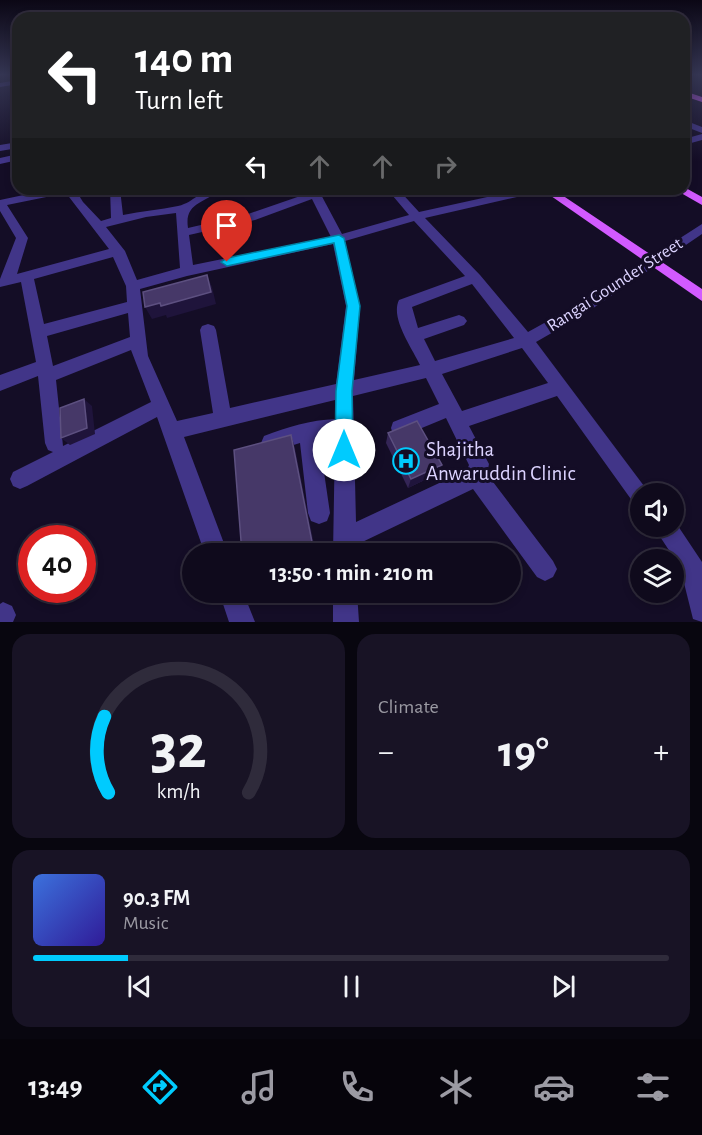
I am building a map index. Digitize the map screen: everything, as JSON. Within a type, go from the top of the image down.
[{"type":"main road","points":[[555,195],[702,296]]},
{"type":"street","points":[[4,282],[22,238],[2,208],[30,195]]},
{"type":"street","points":[[72,195],[78,205],[98,225],[118,251],[134,286],[140,356],[172,431],[213,543]]},
{"type":"street","points":[[115,195],[117,220]]},
{"type":"street","points":[[98,225],[146,213],[183,209],[205,195]]},
{"type":"street","points":[[182,233],[251,217],[306,195]]},
{"type":"street","points":[[316,195],[339,238],[353,306],[344,391],[345,543]]},
{"type":"street","name":"Rangai Gounder Street","points":[[396,195],[475,278],[527,340],[631,483]]},
{"type":"street","points":[[134,286],[187,271],[339,238],[415,217],[512,195]]},
{"type":"street","points":[[183,209],[180,217],[187,271]]},
{"type":"street","name":"Rangai Gounder Street","points":[[172,431],[430,370],[527,340],[578,311],[702,228]]},
{"type":"street","points":[[4,282],[118,251]]},
{"type":"street","points":[[27,276],[46,371],[55,443]]},
{"type":"street","points":[[351,543],[476,477],[480,464],[407,322],[404,304],[475,278]]},
{"type":"street","points":[[38,332],[136,305]]},
{"type":"street","points":[[414,336],[459,321]]},
{"type":"street","points":[[208,330],[223,419]]},
{"type":"street","points":[[0,383],[46,371],[139,340]]},
{"type":"street","points":[[390,432],[561,387]]},
{"type":"street","points":[[20,479],[161,406]]},
{"type":"street","points":[[252,449],[316,429],[344,428]]},
{"type":"street","points":[[308,431],[319,513]]},
{"type":"street","points":[[476,477],[545,568]]},
{"type":"street","points":[[672,537],[690,562],[702,610]]},
{"type":"street","points":[[235,603],[242,622]]},
{"type":"street","points":[[345,603],[346,622]]},
{"type":"building","points":[[207,275],[211,292],[161,306],[160,303],[145,307],[143,292]]},
{"type":"building","points":[[84,399],[87,428],[61,438],[60,408]]},
{"type":"building","points":[[417,421],[442,465],[411,479],[388,433]]},
{"type":"building","points":[[291,435],[312,543],[241,543],[234,450]]},
{"type":"place","name":"Shajitha Anwaruddin Clinic","points":[[406,461]]},
{"type":"route","points":[[227,262],[339,238],[353,306],[344,391],[344,450]]}]
